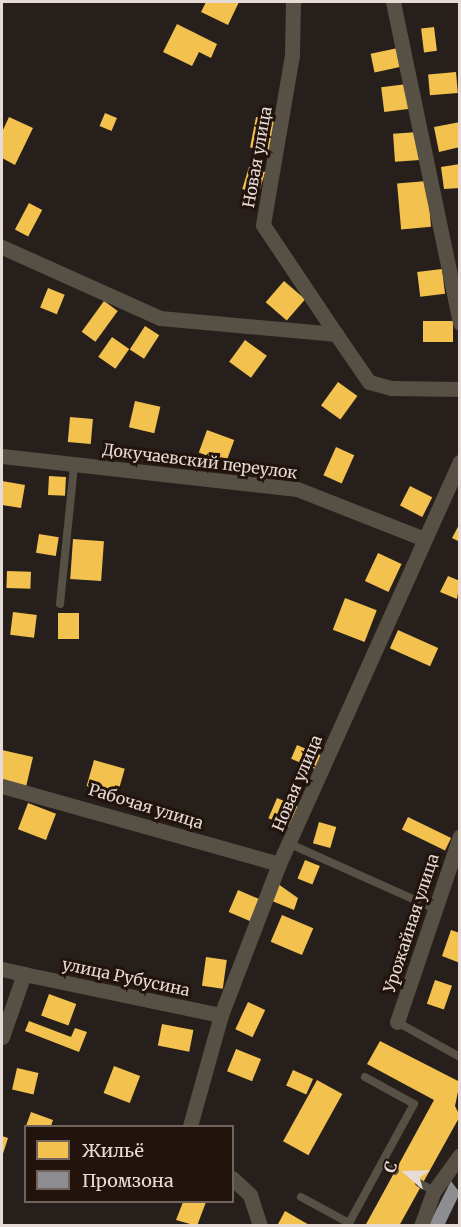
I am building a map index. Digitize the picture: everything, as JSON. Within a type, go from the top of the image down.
[{"type":"street","name":"Новая улица","points":[[293,2],[292,55],[263,225],[369,382],[391,388],[459,390]]},
{"type":"street","points":[[393,2],[459,323]]},
{"type":"street","points":[[2,247],[160,318],[336,334]]},
{"type":"street","name":"Докучаевский переулок","points":[[2,456],[297,489],[422,538]]},
{"type":"street","name":"Новая улица","points":[[190,1125],[221,1015],[279,864],[290,844],[422,538],[459,462]]},
{"type":"street","name":"Рабочая улица","points":[[2,786],[279,864]]},
{"type":"street","name":"Урожайная улица","points":[[398,1022],[433,908],[459,836]]},
{"type":"street","name":"улица Рубусина","points":[[2,969],[221,1015]]},
{"type":"street","points":[[2,1037],[24,974]]},
{"type":"street","points":[[421,1226],[434,1191],[459,1155]]},
{"type":"street","points":[[234,1180],[250,1195],[260,1226]]},
{"type":"lane","points":[[60,604],[74,465]]},
{"type":"lane","points":[[290,844],[433,908]]},
{"type":"lane","points":[[398,1022],[459,1057]]},
{"type":"lane","points":[[301,1197],[349,1223],[414,1104],[365,1077]]},
{"type":"lane","points":[[382,1163],[395,1171]]},
{"type":"lane","points":[[419,1183],[434,1191]]},
{"type":"building: Жильё","points":[[206,2],[239,2],[228,25],[201,12]]},
{"type":"building: Жильё","points":[[177,24],[217,44],[211,58],[199,52],[192,66],[163,52]]},
{"type":"building: Жильё","points":[[434,27],[437,51],[424,52],[421,29]]},
{"type":"building: Жильё","points":[[398,48],[402,67],[375,72],[371,54]]},
{"type":"building: Жильё","points":[[456,72],[458,93],[430,95],[428,74]]},
{"type":"building: Жильё","points":[[407,84],[410,109],[384,112],[381,87]]},
{"type":"building: Жильё","points":[[105,113],[117,118],[111,131],[100,126]]},
{"type":"building: Жильё","points":[[9,117],[33,128],[15,165],[2,158],[2,132]]},
{"type":"building: Жильё","points":[[256,117],[276,121],[270,151],[250,147]]},
{"type":"building: Жильё","points":[[460,122],[460,147],[439,152],[434,127]]},
{"type":"building: Жильё","points":[[418,132],[420,160],[395,162],[393,134]]},
{"type":"building: Жильё","points":[[460,164],[460,188],[444,189],[441,167]]},
{"type":"building: Жильё","points":[[249,167],[265,172],[259,194],[242,189]]},
{"type":"building: Жильё","points":[[427,181],[431,227],[401,229],[397,184]]},
{"type":"building: Жильё","points":[[29,203],[42,210],[28,237],[15,229]]},
{"type":"building: Жильё","points":[[442,269],[445,294],[420,297],[417,272]]},
{"type":"building: Жильё","points":[[284,281],[305,299],[287,321],[266,302]]},
{"type":"building: Жильё","points":[[48,288],[65,295],[57,314],[40,307]]},
{"type":"building: Жильё","points":[[104,301],[118,311],[95,342],[82,332]]},
{"type":"building: Жильё","points":[[423,321],[453,321],[453,342],[423,342]]},
{"type":"building: Жильё","points":[[145,326],[159,335],[144,359],[130,349]]},
{"type":"building: Жильё","points":[[112,337],[129,349],[115,369],[98,357]]},
{"type":"building: Жильё","points":[[245,340],[267,356],[251,378],[229,362]]},
{"type":"building: Жильё","points":[[338,382],[357,396],[340,420],[321,405]]},
{"type":"building: Жильё","points":[[135,401],[160,407],[154,433],[129,427]]},
{"type":"building: Жильё","points":[[70,417],[93,419],[91,444],[68,442]]},
{"type":"building: Жильё","points":[[207,430],[234,440],[226,462],[199,453]]},
{"type":"building: Жильё","points":[[336,447],[354,455],[342,483],[323,475]]},
{"type":"building: Жильё","points":[[49,476],[66,477],[65,496],[48,495]]},
{"type":"building: Жильё","points":[[2,481],[25,485],[21,508],[2,505]]},
{"type":"building: Жильё","points":[[410,486],[432,497],[422,517],[400,506]]},
{"type":"building: Жильё","points":[[460,523],[460,542],[452,538]]},
{"type":"building: Жильё","points":[[39,534],[59,537],[56,556],[36,553]]},
{"type":"building: Жильё","points":[[73,539],[104,541],[101,581],[70,579]]},
{"type":"building: Жильё","points":[[378,553],[402,564],[388,592],[365,581]]},
{"type":"building: Жильё","points":[[7,571],[31,572],[30,589],[6,588]]},
{"type":"building: Жильё","points":[[448,576],[460,581],[457,599],[440,592]]},
{"type":"building: Жильё","points":[[345,598],[377,610],[365,642],[333,630]]},
{"type":"building: Жильё","points":[[13,612],[37,615],[34,638],[10,635]]},
{"type":"building: Жильё","points":[[58,613],[79,613],[79,639],[58,639]]},
{"type":"building: Жильё","points":[[398,630],[438,648],[430,666],[390,648]]},
{"type":"building: Жильё","points":[[297,745],[321,755],[315,769],[291,759]]},
{"type":"building: Жильё","points":[[2,750],[33,757],[26,787],[2,781]]},
{"type":"building: Жильё","points":[[94,760],[125,769],[117,795],[87,786]]},
{"type":"building: Жильё","points":[[277,798],[298,807],[290,827],[268,818]]},
{"type":"building: Жильё","points":[[28,803],[56,814],[46,840],[18,829]]},
{"type":"building: Жильё","points":[[408,817],[451,838],[445,851],[402,830]]},
{"type":"building: Жильё","points":[[319,822],[336,827],[330,848],[313,843]]},
{"type":"building: Жильё","points":[[305,860],[320,866],[312,885],[298,879]]},
{"type":"building: Жильё","points":[[278,884],[298,898],[294,910],[272,901]]},
{"type":"building: Жильё","points":[[238,890],[259,899],[250,921],[229,912]]},
{"type":"building: Жильё","points":[[282,915],[313,928],[302,955],[271,942]]},
{"type":"building: Жильё","points":[[451,930],[460,933],[460,963],[442,956]]},
{"type":"building: Жильё","points":[[206,957],[227,960],[223,989],[202,986]]},
{"type":"building: Жильё","points":[[435,980],[452,986],[444,1009],[427,1004]]},
{"type":"building: Жильё","points":[[49,994],[76,1004],[68,1026],[41,1016]]},
{"type":"building: Жильё","points":[[248,1002],[265,1010],[253,1037],[235,1029]]},
{"type":"building: Жильё","points":[[29,1021],[71,1037],[75,1028],[87,1032],[79,1052],[25,1031]]},
{"type":"building: Жильё","points":[[162,1024],[193,1030],[189,1052],[158,1046]]},
{"type":"building: Жильё","points":[[380,1041],[460,1082],[455,1106],[460,1116],[399,1226],[365,1226],[434,1100],[367,1064]]},
{"type":"building: Жильё","points":[[236,1049],[261,1059],[252,1081],[227,1071]]},
{"type":"building: Жильё","points":[[114,1066],[140,1076],[130,1103],[104,1093]]},
{"type":"building: Жильё","points":[[17,1068],[38,1073],[33,1094],[12,1089]]},
{"type":"building: Жильё","points":[[293,1070],[313,1079],[306,1094],[286,1086]]},
{"type":"building: Жильё","points":[[317,1080],[342,1094],[308,1155],[283,1141]]},
{"type":"building: Жильё","points":[[31,1112],[53,1120],[51,1125],[26,1125]]},
{"type":"building: Жильё","points":[[2,1136],[8,1138],[2,1157]]},
{"type":"building: Жильё","points":[[183,1203],[206,1203],[197,1226],[176,1220]]},
{"type":"building: Жильё","points":[[285,1211],[311,1226],[277,1226]]},
{"type":"building: Промзона","points":[[451,1181],[460,1193],[444,1226],[428,1226]]}]
